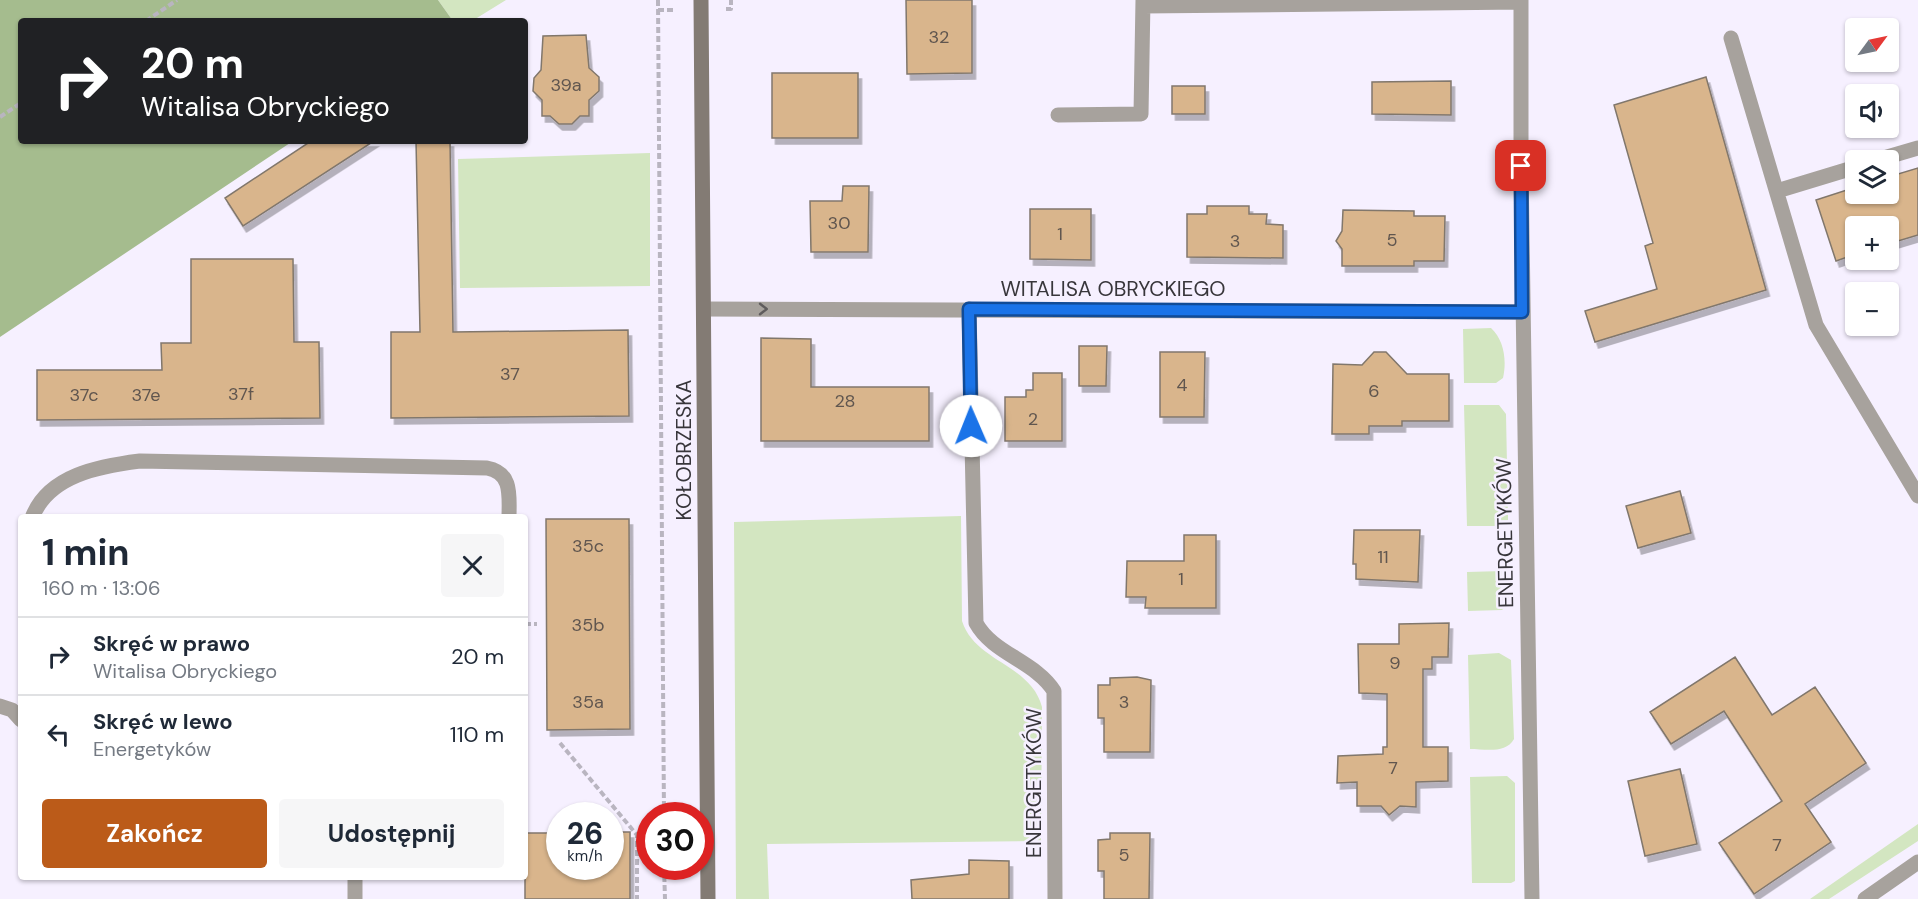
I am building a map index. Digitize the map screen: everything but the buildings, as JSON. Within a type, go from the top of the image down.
[{"type":"main road","name":"KOŁOBRZESKA","points":[[701,0],[708,899]]},
{"type":"street","points":[[1058,115],[1142,114],[1143,3],[1521,1]]},
{"type":"street","name":"ENERGETYKÓW","points":[[1521,1],[1522,312],[1532,899]]},
{"type":"street","points":[[1731,38],[1816,325],[1918,496]]},
{"type":"street","points":[[1899,154],[1918,148]]},
{"type":"street","points":[[1777,191],[1845,170]]},
{"type":"street","name":"WITALISA OBRYCKIEGO","points":[[704,309],[1522,312]]},
{"type":"street","name":"ENERGETYKÓW","points":[[969,309],[976,623],[982,635],[1046,678],[1054,691],[1055,899]]},
{"type":"street","points":[[34,514],[44,496],[87,469],[140,461],[352,468],[487,468],[503,475],[508,483],[509,514]]},
{"type":"street","points":[[0,706],[12,710],[18,717]]},
{"type":"street","points":[[1865,899],[1918,862]]},
{"type":"street","points":[[354,880],[355,899]]},
{"type":"path","points":[[150,18],[177,0]]},
{"type":"path","points":[[658,0],[664,802]]},
{"type":"path","points":[[731,0],[731,9]]},
{"type":"path","points":[[0,117],[18,105]]},
{"type":"path","points":[[528,624],[537,624]]},
{"type":"path","points":[[560,743],[637,835],[638,899]]},
{"type":"path","points":[[664,880],[665,899]]},
{"type":"green space","points":[[0,0],[438,0],[451,18],[18,18],[18,144],[289,144],[0,337]]},
{"type":"green space","points":[[438,0],[506,0],[477,18],[451,18]]},
{"type":"green space","points":[[650,153],[650,286],[460,288],[458,159]]},
{"type":"green space","points":[[1491,328],[1502,344],[1505,364],[1503,378],[1496,383],[1464,383],[1463,329]]},
{"type":"green space","points":[[1464,405],[1499,405],[1506,414],[1508,523],[1501,526],[1467,526]]},
{"type":"green space","points":[[961,516],[962,621],[978,646],[1027,681],[1042,707],[1041,841],[767,844],[769,899],[736,899],[734,522]]},
{"type":"green space","points":[[1503,571],[1509,577],[1509,595],[1505,607],[1502,610],[1468,611],[1467,572]]},
{"type":"green space","points":[[1499,653],[1511,660],[1514,739],[1501,749],[1470,749],[1468,655]]},
{"type":"green space","points":[[1507,776],[1515,783],[1515,881],[1511,883],[1472,883],[1470,777]]},
{"type":"green space","points":[[1918,824],[1918,841],[1829,899],[1810,899]]},
{"type":"route","points":[[971,426],[969,309],[1522,312],[1521,166]]}]
